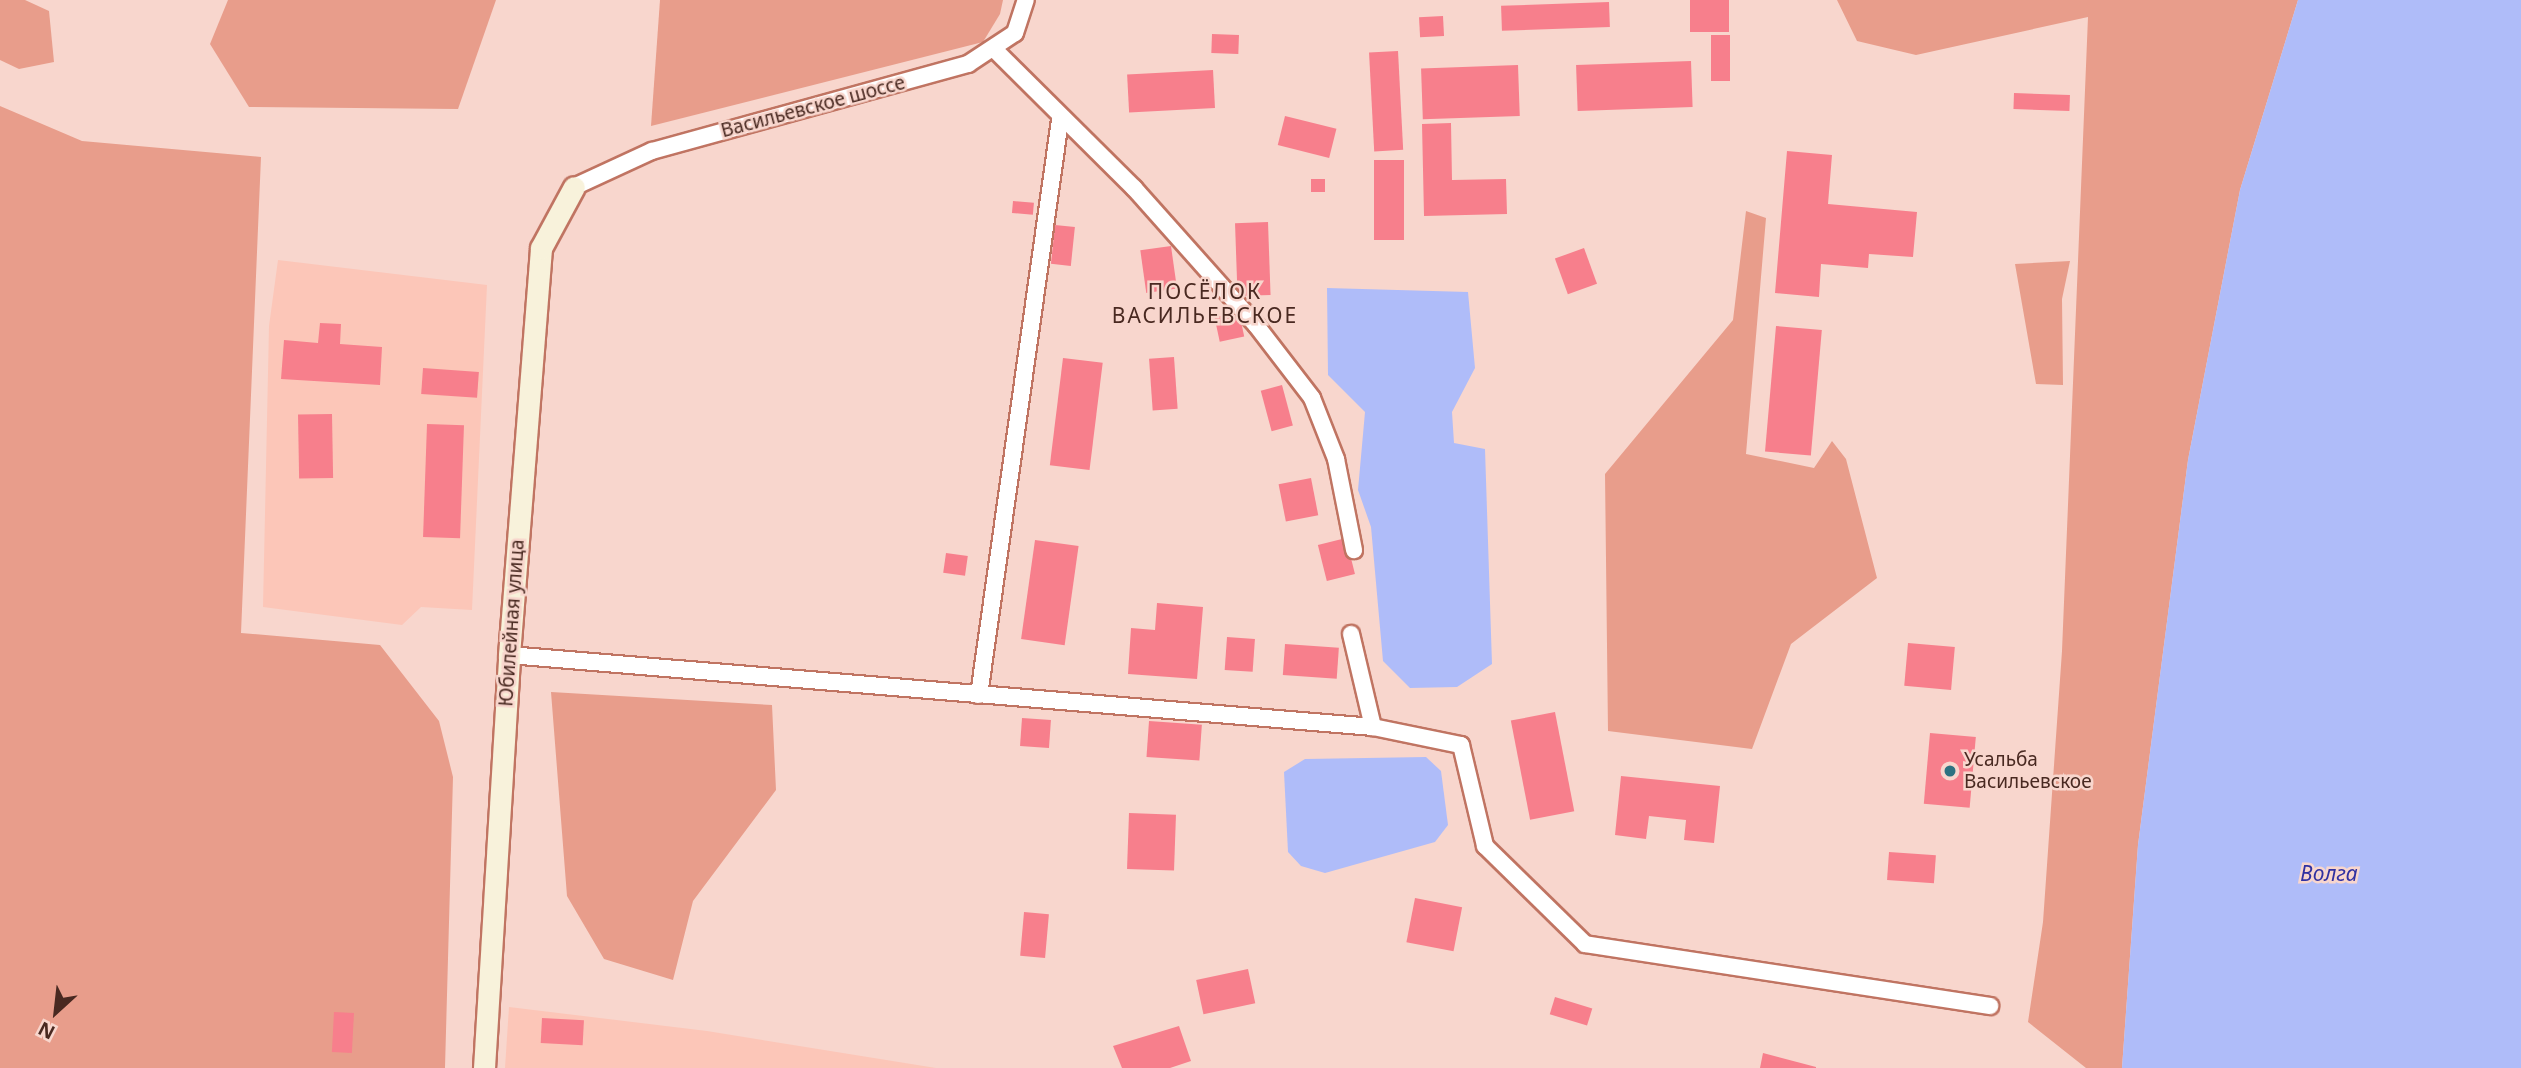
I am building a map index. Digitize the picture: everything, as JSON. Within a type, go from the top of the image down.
[{"type":"street","name":"Васильевское шоссе","points":[[574,187],[652,151],[968,64],[995,50],[1015,33],[1026,0]]},
{"type":"street","points":[[995,50],[1060,120],[1142,197],[1256,325],[1312,398],[1336,459],[1354,551]]},
{"type":"street","points":[[979,695],[1060,120]]},
{"type":"street","name":"Юбилейная улица","points":[[484,1068],[509,654],[541,248],[574,187]]},
{"type":"street","points":[[1352,634],[1373,727]]},
{"type":"street","points":[[509,654],[1373,727],[1461,744],[1485,846],[1585,944],[1990,1006]]},
{"type":"shaded area","points":[[0,0],[25,0],[49,11],[54,62],[19,69],[0,60]]},
{"type":"shaded area","points":[[228,0],[496,0],[458,109],[249,107],[210,44]]},
{"type":"shaded area","points":[[660,0],[1003,0],[1000,14],[983,42],[651,126]]},
{"type":"shaded area","points":[[1837,0],[2298,0],[2240,190],[2188,460],[2138,845],[2122,1068],[2086,1068],[2028,1022],[2043,922],[2062,651],[2088,17],[1916,55],[1857,41]]},
{"type":"shaded area","points":[[0,106],[82,141],[261,157],[241,633],[380,645],[439,721],[453,777],[445,1068],[0,1068]]},
{"type":"shaded area","points":[[1746,211],[1766,218],[1746,454],[1814,468],[1832,441],[1846,459],[1877,578],[1791,644],[1752,749],[1608,731],[1605,474],[1733,320]]},
{"type":"shaded area","points":[[278,260],[487,285],[472,610],[421,607],[402,625],[263,607],[269,326]]},
{"type":"shaded area","points":[[2070,261],[2062,299],[2063,385],[2036,384],[2015,264]]},
{"type":"shaded area","points":[[551,692],[772,705],[776,790],[693,901],[673,980],[604,959],[567,896]]},
{"type":"shaded area","points":[[509,1007],[707,1031],[936,1068],[505,1068]]},
{"type":"water","name":"Волга","points":[[2298,0],[2521,0],[2521,1068],[2122,1068],[2138,845],[2188,460],[2240,190]]},
{"type":"water","points":[[1327,288],[1468,292],[1475,368],[1452,412],[1454,443],[1485,449],[1492,664],[1457,687],[1410,688],[1383,661],[1371,527],[1358,490],[1365,412],[1328,375]]},
{"type":"water","points":[[1426,757],[1441,771],[1448,825],[1435,842],[1325,873],[1301,866],[1288,852],[1284,772],[1305,759]]},
{"type":"building","points":[[1690,0],[1729,0],[1729,32],[1690,32]]},
{"type":"building","points":[[1609,2],[1610,27],[1502,31],[1501,6]]},
{"type":"building","points":[[1443,16],[1444,36],[1420,37],[1419,17]]},
{"type":"building","points":[[1212,34],[1239,35],[1238,54],[1211,53]]},
{"type":"building","points":[[1711,35],[1730,35],[1730,81],[1711,81]]},
{"type":"building","points":[[1398,51],[1403,150],[1374,151],[1369,53]]},
{"type":"building","points":[[1691,61],[1693,107],[1578,111],[1576,65]]},
{"type":"building","points":[[1518,65],[1520,116],[1423,119],[1421,68]]},
{"type":"building","points":[[1213,70],[1215,108],[1129,112],[1127,75]]},
{"type":"building","points":[[2014,93],[2070,95],[2069,111],[2013,109]]},
{"type":"building","points":[[1285,116],[1336,129],[1329,158],[1278,145]]},
{"type":"building","points":[[1451,123],[1452,180],[1506,179],[1507,214],[1424,216],[1422,124]]},
{"type":"building","points":[[1787,151],[1832,155],[1828,204],[1917,212],[1913,257],[1869,254],[1868,268],[1821,264],[1819,297],[1775,293]]},
{"type":"building","points":[[1374,160],[1404,160],[1404,240],[1374,240]]},
{"type":"building","points":[[1311,179],[1325,179],[1325,192],[1311,192]]},
{"type":"building","points":[[1013,201],[1034,203],[1033,215],[1012,213]]},
{"type":"building","points":[[1268,222],[1271,295],[1238,296],[1235,223]]},
{"type":"building","points":[[1055,225],[1075,227],[1071,266],[1051,264]]},
{"type":"building","points":[[1171,246],[1177,289],[1146,293],[1140,250]]},
{"type":"building","points":[[1584,248],[1597,284],[1568,294],[1555,259]]},
{"type":"building","points":[[1239,312],[1244,336],[1220,342],[1215,317]]},
{"type":"building","points":[[320,323],[341,324],[340,344],[382,347],[380,385],[281,379],[284,340],[318,343]]},
{"type":"building","points":[[1776,326],[1822,330],[1811,456],[1765,452]]},
{"type":"building","points":[[1174,357],[1178,409],[1153,411],[1149,359]]},
{"type":"building","points":[[1063,358],[1103,363],[1090,470],[1050,465]]},
{"type":"building","points":[[423,368],[479,372],[477,398],[421,394]]},
{"type":"building","points":[[1282,385],[1293,426],[1272,431],[1261,391]]},
{"type":"building","points":[[332,414],[333,478],[299,479],[298,415]]},
{"type":"building","points":[[427,424],[464,425],[460,538],[423,537]]},
{"type":"building","points":[[1311,478],[1318,515],[1286,522],[1279,484]]},
{"type":"building","points":[[1346,538],[1355,574],[1327,581],[1318,545]]},
{"type":"building","points":[[1035,540],[1079,546],[1065,645],[1021,639]]},
{"type":"building","points":[[946,553],[968,556],[965,576],[943,573]]},
{"type":"building","points":[[1157,603],[1203,607],[1197,679],[1128,674],[1131,628],[1155,630]]},
{"type":"building","points":[[1227,637],[1255,639],[1253,672],[1225,670]]},
{"type":"building","points":[[1908,643],[1955,647],[1951,690],[1904,686]]},
{"type":"building","points":[[1285,644],[1339,648],[1337,679],[1283,675]]},
{"type":"building","points":[[1555,712],[1574,811],[1530,820],[1511,721]]},
{"type":"building","points":[[1022,718],[1051,720],[1049,748],[1020,746]]},
{"type":"building","points":[[1149,721],[1202,725],[1199,761],[1146,757]]},
{"type":"building","name":"Усальба Васильевское","points":[[1930,733],[1976,737],[1970,808],[1924,804]]},
{"type":"building","points":[[1621,776],[1720,786],[1714,843],[1684,840],[1686,820],[1649,816],[1646,839],[1615,835]]},
{"type":"building","points":[[1129,813],[1176,815],[1174,871],[1127,869]]},
{"type":"building","points":[[1889,852],[1936,855],[1934,883],[1887,880]]},
{"type":"building","points":[[1415,898],[1462,907],[1454,951],[1406,942]]},
{"type":"building","points":[[1024,912],[1049,914],[1045,958],[1020,956]]},
{"type":"building","points":[[1248,969],[1255,1003],[1203,1014],[1196,980]]},
{"type":"building","points":[[1555,997],[1592,1008],[1587,1026],[1550,1014]]},
{"type":"building","points":[[334,1012],[354,1013],[352,1053],[332,1052]]},
{"type":"building","points":[[542,1018],[584,1020],[583,1045],[541,1043]]},
{"type":"building","points":[[1179,1026],[1191,1061],[1170,1068],[1122,1068],[1113,1046]]},
{"type":"building","points":[[1763,1053],[1816,1067],[1816,1068],[1760,1068]]},
{"type":"place","name":"Усальба Васильевское","points":[[1950,771]]},
{"type":"district","name":"ПОСЁЛОК ВАСИЛЬЕВСКОЕ","points":[[1205,303]]}]
